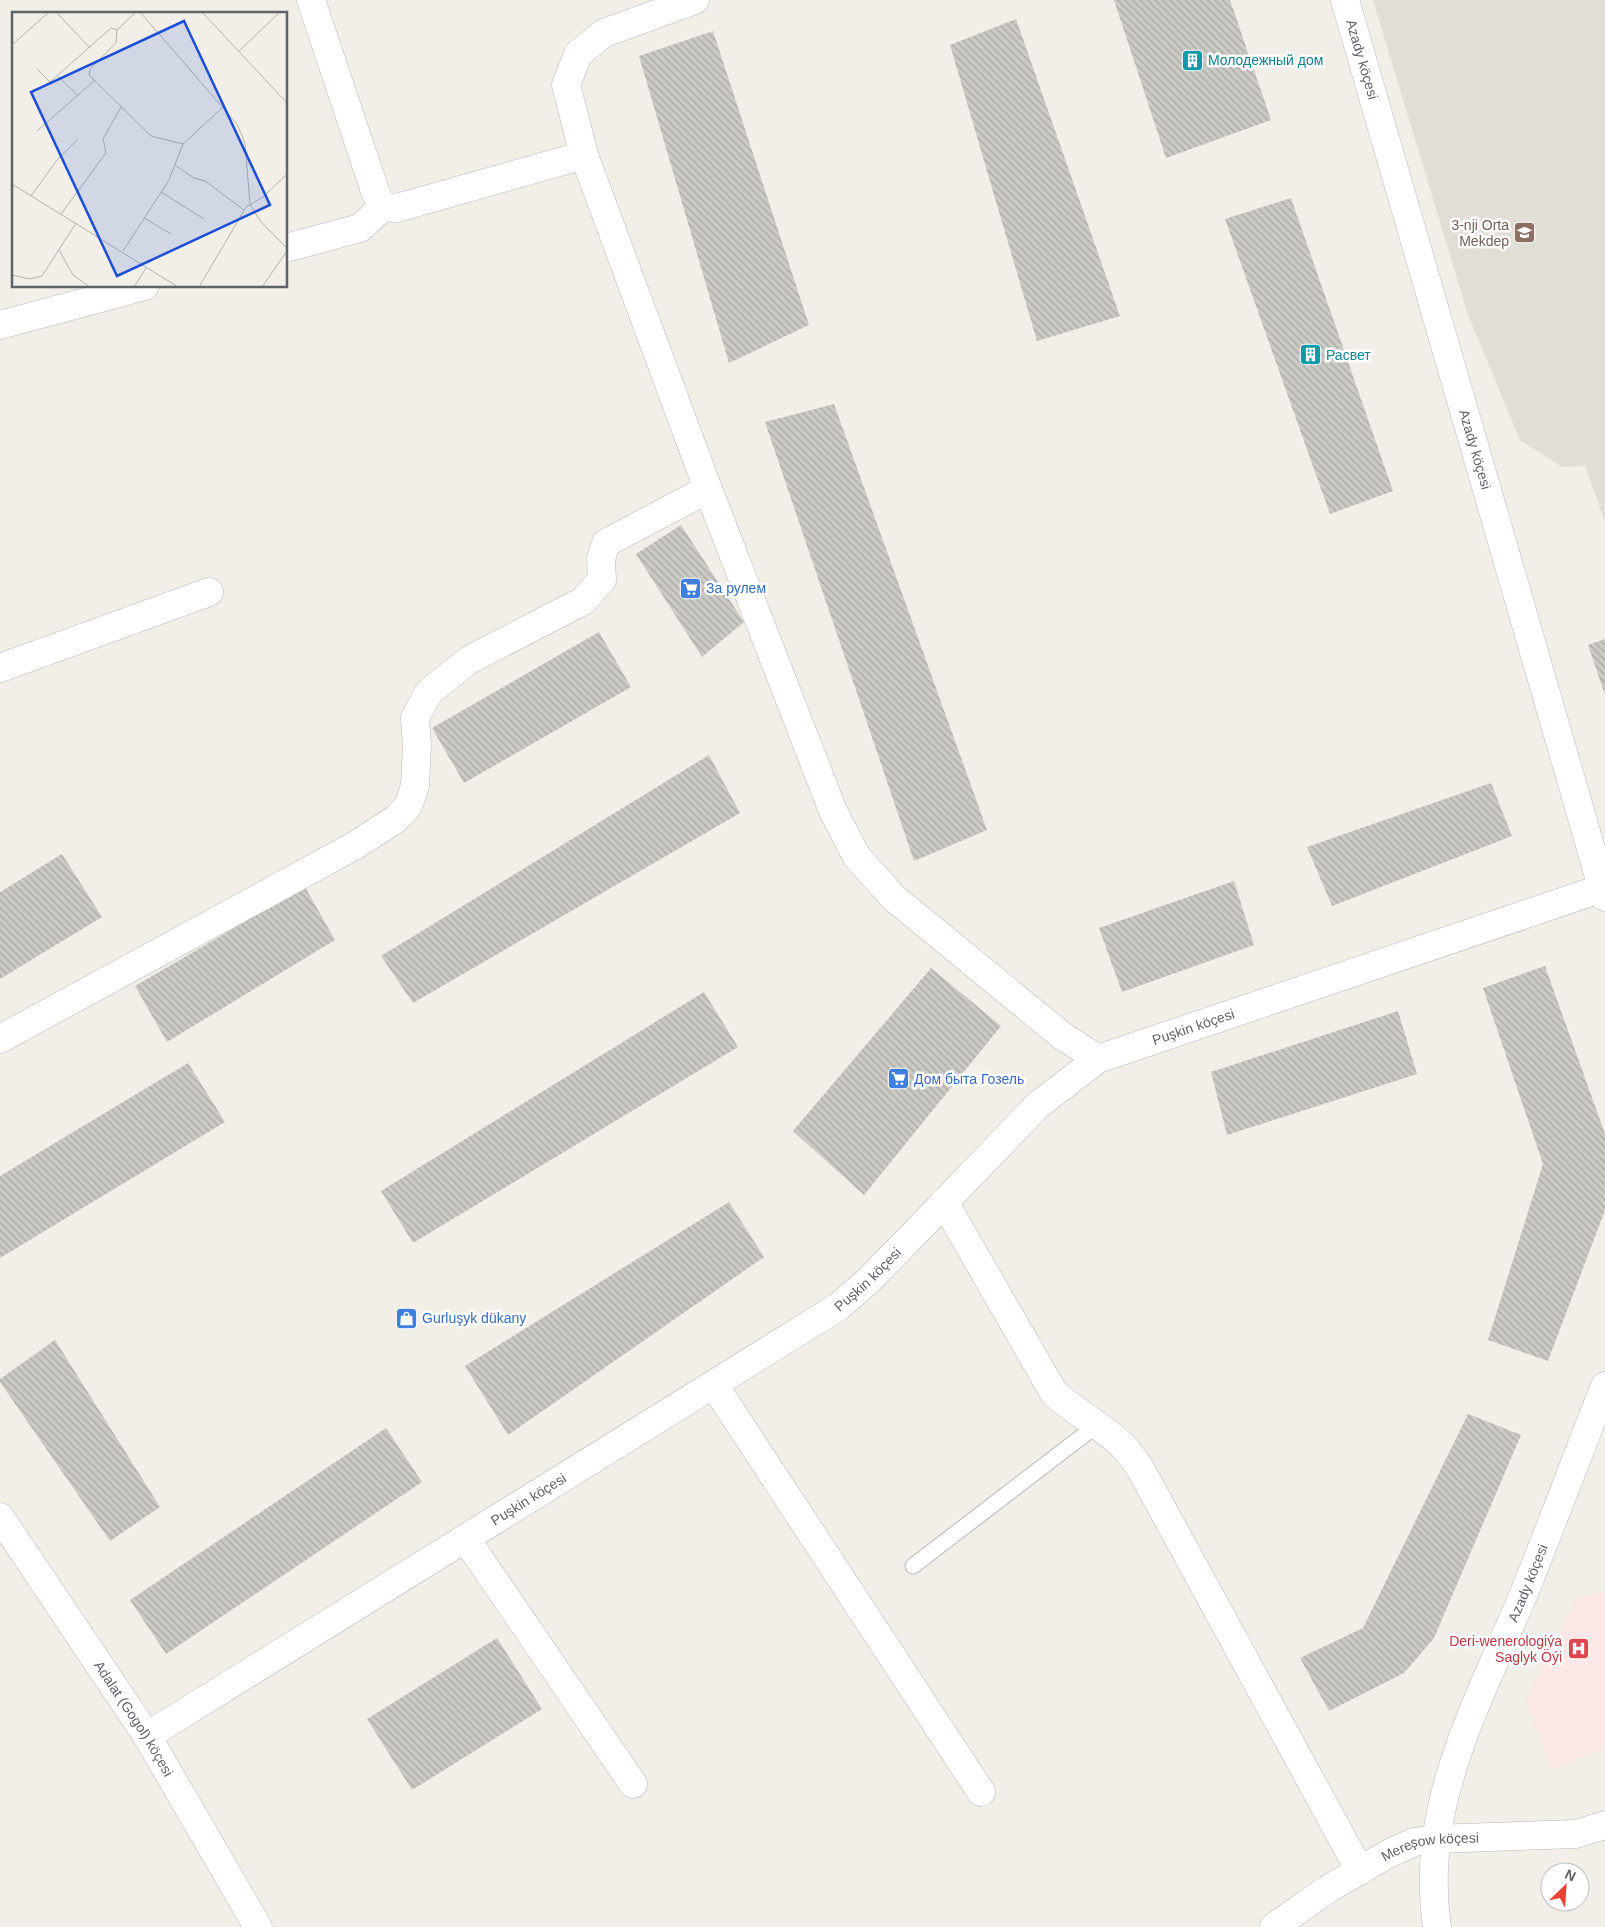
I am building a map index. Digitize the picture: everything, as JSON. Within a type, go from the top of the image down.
[{"type":"street","points":[[311,0],[376,194],[383,207]]},
{"type":"street","points":[[695,0],[604,33],[578,54],[566,85],[584,155],[708,489],[833,811],[857,857],[894,898],[1061,1035],[1098,1059]]},
{"type":"street","name":"Azady köçesi","points":[[1345,0],[1604,892]]},
{"type":"street","points":[[288,247],[360,228],[383,207],[396,208],[584,155]]},
{"type":"street","points":[[0,326],[138,288]]},
{"type":"street","points":[[0,1039],[354,846],[396,819],[408,806],[415,786],[417,746],[415,718],[429,692],[469,660],[583,601],[602,580],[601,559],[606,543],[708,489]]},
{"type":"street","points":[[0,668],[209,592]]},
{"type":"street","name":"Puşkin köçesi","points":[[147,1736],[838,1307],[868,1281],[1038,1105],[1098,1059],[1604,892]]},
{"type":"street","points":[[944,1202],[1054,1393],[1123,1446],[1140,1468],[1360,1871]]},
{"type":"street","points":[[714,1385],[981,1792]]},
{"type":"street","name":"Azady köçesi","points":[[1437,1927],[1433,1901],[1435,1839],[1446,1786],[1462,1738],[1522,1596],[1605,1386]]},
{"type":"street","name":"Adalat (Gogol) köçesi","points":[[0,1517],[147,1736],[258,1927]]},
{"type":"street","points":[[466,1539],[633,1784]]},
{"type":"street","name":"Mereşow köçesi","points":[[1274,1927],[1328,1889],[1388,1854],[1414,1842],[1435,1839],[1576,1834],[1605,1825]]},
{"type":"lane","points":[[913,1566],[1097,1425]]},
{"type":"shaded area","name":"3-nji Orta Mekdep","points":[[1373,0],[1605,0],[1605,522],[1585,466],[1562,467],[1520,440],[1468,315]]},
{"type":"shaded area","name":"Deri-wenerologiýa Saglyk Öýi","points":[[1605,1591],[1605,1749],[1551,1769],[1526,1699],[1577,1598]]},
{"type":"building","name":"Молодежный дом","points":[[1114,0],[1230,0],[1271,120],[1166,158]]},
{"type":"building","points":[[1016,19],[1120,316],[1037,341],[950,45]]},
{"type":"building","points":[[713,31],[809,325],[729,363],[639,56]]},
{"type":"building","name":"Расвет","points":[[1291,198],[1393,491],[1330,514],[1225,219]]},
{"type":"building","points":[[834,404],[987,830],[914,861],[765,422]]},
{"type":"building","name":"За рулем","points":[[681,525],[744,622],[702,657],[636,554]]},
{"type":"building","points":[[599,632],[631,687],[464,783],[432,728]]},
{"type":"building","points":[[1605,639],[1605,695],[1588,645]]},
{"type":"building","points":[[709,755],[740,813],[413,1003],[381,956]]},
{"type":"building","points":[[1491,783],[1512,836],[1332,906],[1307,847]]},
{"type":"building","points":[[62,854],[102,917],[0,979],[0,892]]},
{"type":"building","points":[[1234,881],[1254,945],[1122,992],[1099,928]]},
{"type":"building","points":[[305,887],[335,940],[167,1042],[135,986]]},
{"type":"building","points":[[1545,966],[1605,1134],[1605,1210],[1548,1361],[1488,1340],[1543,1164],[1483,988]]},
{"type":"building","name":"Дом быта Гозель","points":[[931,968],[1001,1026],[864,1195],[793,1131]]},
{"type":"building","points":[[704,992],[738,1047],[413,1243],[381,1191]]},
{"type":"building","points":[[1398,1011],[1417,1074],[1227,1135],[1211,1072]]},
{"type":"building","points":[[188,1063],[225,1122],[0,1258],[0,1176]]},
{"type":"building","points":[[729,1202],[764,1257],[508,1435],[465,1366]]},
{"type":"building","points":[[55,1340],[160,1507],[110,1541],[0,1382],[0,1379]]},
{"type":"building","points":[[1468,1414],[1521,1435],[1434,1638],[1404,1673],[1329,1711],[1300,1658],[1363,1628]]},
{"type":"building","points":[[386,1428],[422,1482],[166,1654],[130,1600]]},
{"type":"building","points":[[497,1638],[542,1709],[412,1790],[367,1719]]},
{"type":"place","name":"Молодежный дом","points":[[1192,60]]},
{"type":"place","name":"3-nji Orta Mekdep","points":[[1525,233]]},
{"type":"place","name":"Расвет","points":[[1310,355]]},
{"type":"place","name":"За рулем","points":[[690,588]]},
{"type":"place","name":"Дом быта Гозель","points":[[898,1079]]},
{"type":"place","name":"Gurluşyk dükany","points":[[406,1318]]},
{"type":"place","name":"Deri-wenerologiýa Saglyk Öýi","points":[[1578,1649]]}]
